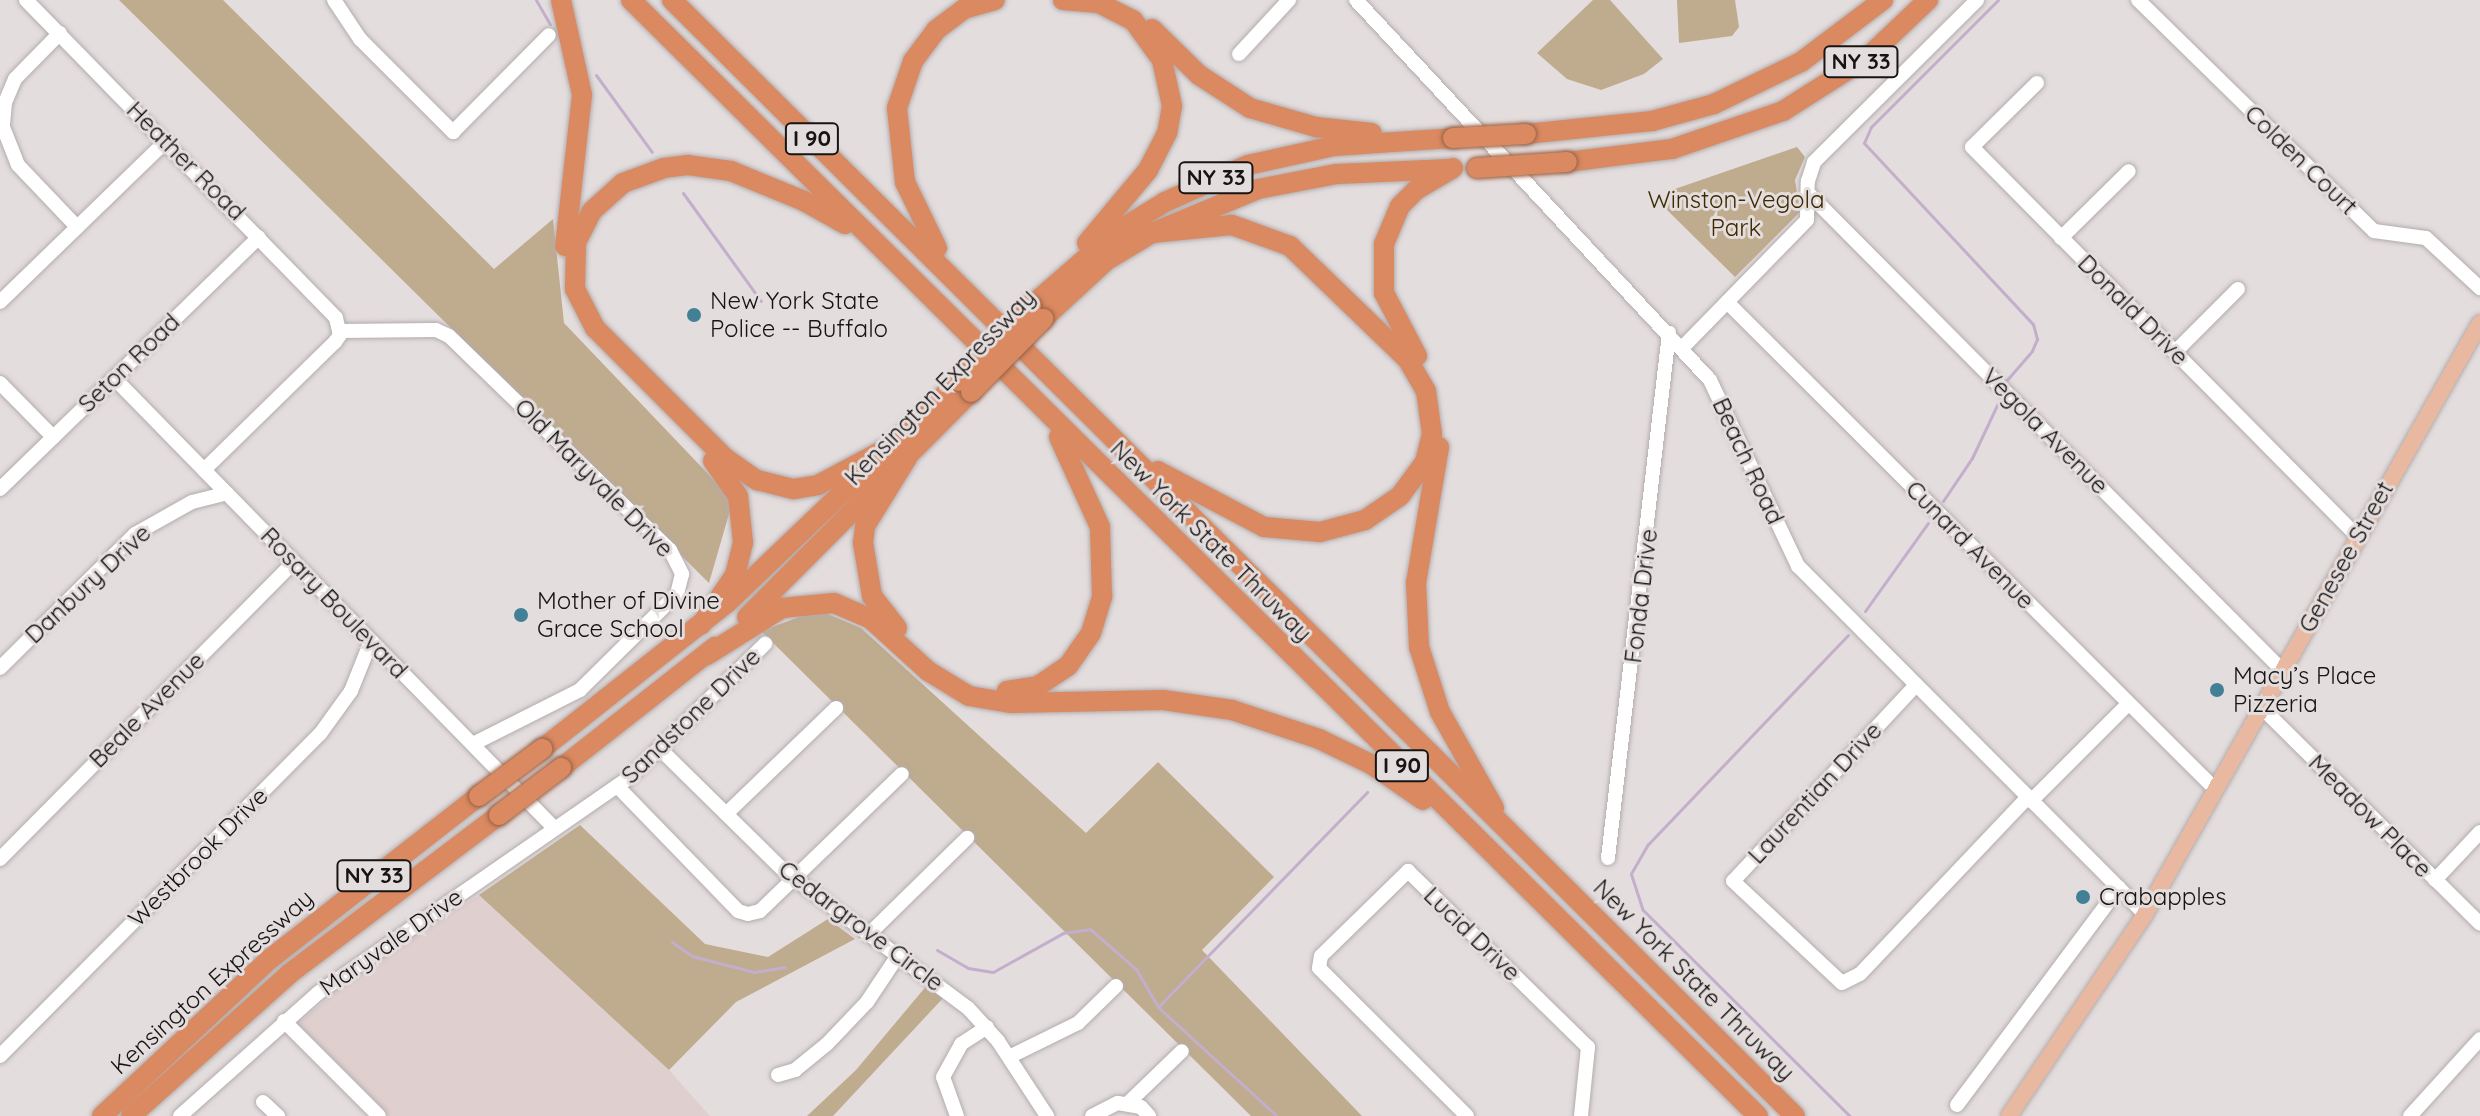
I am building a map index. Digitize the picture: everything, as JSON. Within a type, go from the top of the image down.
[{"type":"highway","points":[[561,0],[582,95],[563,257],[571,306],[587,331],[722,469],[742,508],[743,542],[737,567],[701,625]]},
{"type":"highway","name":"New York State Thruway","points":[[631,0],[1047,416],[1758,1116]]},
{"type":"highway","name":"New York State Thruway","points":[[672,0],[954,276],[1510,835],[1795,1116]]},
{"type":"highway","points":[[954,276],[924,228],[905,182],[897,108],[913,61],[936,30],[964,9],[995,0]]},
{"type":"highway","points":[[1039,306],[1148,170],[1164,141],[1172,106],[1162,60],[1133,20],[1099,3],[1063,0]]},
{"type":"highway","points":[[1116,0],[1139,15],[1199,75],[1250,108],[1316,127],[1444,139]]},
{"type":"highway","name":"Kensington Expressway","points":[[131,1116],[289,974],[707,655],[1039,306],[1116,232],[1165,202],[1248,165],[1334,146],[1526,134],[1652,121],[1714,104],[1801,62],[1883,0]]},
{"type":"highway","name":"Kensington Expressway","points":[[1039,306],[1152,233],[1258,189],[1300,179],[1567,162],[1672,149],[1783,111],[1868,57],[1928,0]]},
{"type":"highway","points":[[878,245],[771,185],[731,171],[688,165],[644,175],[601,200],[582,226],[572,275],[577,300],[595,328],[725,458],[757,480],[794,489],[818,485],[901,451]]},
{"type":"highway","points":[[1453,168],[1416,190],[1400,206],[1388,227],[1381,276],[1391,313],[1433,385],[1440,419],[1416,583],[1419,647],[1454,741],[1510,835]]},
{"type":"highway","points":[[1131,455],[1241,519],[1284,532],[1320,532],[1365,520],[1400,496],[1425,462],[1432,434],[1426,391],[1408,360],[1290,246],[1232,225],[1152,233]]},
{"type":"highway","points":[[901,451],[865,526],[863,560],[872,596],[890,621],[949,676],[997,692],[1038,686],[1068,666],[1082,649],[1097,616],[1104,573],[1100,527],[1047,416]]},
{"type":"highway","name":"Kensington Expressway","points":[[102,1116],[270,959],[701,625],[901,451]]},
{"type":"highway","points":[[707,655],[782,608],[834,603],[871,619],[928,671],[969,696],[1011,703],[1163,700],[1256,717],[1371,764],[1467,830]]},
{"type":"main road","name":"Genesee Street","points":[[2009,1116],[2145,914],[2213,787],[2480,323]]},
{"type":"street","name":"Heather Road","points":[[26,0],[332,312],[339,329]]},
{"type":"street","points":[[334,0],[360,39],[453,132],[549,35]]},
{"type":"street","points":[[1239,54],[1289,0]]},
{"type":"street","name":"Beach Road","points":[[1356,0],[1683,347],[1710,380],[1798,566],[2145,914]]},
{"type":"street","points":[[1683,347],[1807,220],[1814,162],[1977,0]]},
{"type":"street","name":"Colden Court","points":[[2138,0],[2374,231],[2426,238],[2480,288]]},
{"type":"street","points":[[60,33],[15,79],[5,102],[3,127],[18,165],[77,227]]},
{"type":"street","name":"Donald Drive","points":[[2037,83],[1972,147],[2357,536]]},
{"type":"street","points":[[0,302],[166,141]]},
{"type":"street","points":[[2061,238],[2129,171]]},
{"type":"street","name":"Vegola Avenue","points":[[1808,193],[2282,670]]},
{"type":"street","name":"Seton Road","points":[[0,489],[259,237]]},
{"type":"street","points":[[2175,352],[2238,289]]},
{"type":"street","name":"Cunard Avenue","points":[[1727,302],[2213,787]]},
{"type":"street","points":[[204,470],[335,342],[339,329]]},
{"type":"street","name":"Old Maryvale Drive","points":[[339,329],[436,330],[449,336],[670,550],[682,574],[677,594],[580,690],[473,744]]},
{"type":"street","name":"Fonda Drive","points":[[1608,858],[1669,333]]},
{"type":"street","name":"Rosary Boulevard","points":[[114,378],[554,828]]},
{"type":"street","points":[[0,383],[53,437]]},
{"type":"street","name":"Danbury Drive","points":[[0,668],[135,534],[192,502],[227,493]]},
{"type":"street","name":"Beale Avenue","points":[[0,859],[294,562]]},
{"type":"street","name":"Westbrook Drive","points":[[0,1056],[320,734],[351,691],[371,641]]},
{"type":"street","name":"Sandstone Drive","points":[[765,644],[660,749],[617,786],[738,911],[760,911],[902,774]]},
{"type":"street","name":"Laurentian Drive","points":[[1916,685],[1733,881],[1842,983],[1860,974],[2030,799]]},
{"type":"street","points":[[2030,799],[2128,704]]},
{"type":"street","name":"Meadow Place","points":[[2261,707],[2480,924]]},
{"type":"street","points":[[726,814],[836,708]]},
{"type":"street","name":"Cedargrove Circle","points":[[660,749],[793,878],[868,935],[899,954],[987,1027],[1047,1116]]},
{"type":"street","name":"Maryvale Drive","points":[[180,1116],[284,1021],[617,786]]},
{"type":"street","points":[[2435,880],[2480,832]]},
{"type":"street","points":[[868,935],[967,838]]},
{"type":"street","name":"Lucid Drive","points":[[1467,1116],[1319,968],[1321,956],[1408,871],[1588,1047],[1581,1116]]},
{"type":"street","points":[[1957,1105],[2119,888]]},
{"type":"street","points":[[778,1075],[795,1070],[827,1044],[867,1002],[899,954]]},
{"type":"street","points":[[1009,1057],[1078,1023],[1116,986]]},
{"type":"street","points":[[284,1021],[379,1116]]},
{"type":"street","points":[[957,1116],[943,1077],[961,1044],[987,1027]]},
{"type":"street","points":[[2410,1116],[2480,1039]]},
{"type":"street","points":[[1127,1104],[1182,1051]]},
{"type":"street","points":[[263,1102],[278,1116]]},
{"type":"street","points":[[1092,1116],[1118,1103],[1127,1104],[1149,1116]]},
{"type":"shaded area","points":[[479,895],[669,1070],[710,1116],[388,1116],[297,1024],[354,977]]},
{"type":"green space","points":[[119,0],[223,0],[494,269],[553,219],[564,323],[733,500],[709,583]]},
{"type":"green space","points":[[1593,0],[1610,0],[1663,59],[1644,74],[1601,90],[1567,79],[1537,53]]},
{"type":"green space","points":[[1677,0],[1735,0],[1739,27],[1732,36],[1679,43]]},
{"type":"green space","name":"Winston-Vegola Park","points":[[1797,147],[1805,157],[1795,180],[1800,212],[1735,277],[1665,208],[1672,190]]},
{"type":"green space","points":[[818,610],[861,628],[1086,833],[1158,762],[1274,877],[1202,950],[1362,1116],[1251,1116],[761,631]]},
{"type":"green space","points":[[580,825],[705,944],[768,957],[828,919],[855,939],[736,1002],[669,1070],[479,895]]},
{"type":"green space","points":[[928,984],[945,996],[833,1116],[807,1116],[856,1070]]},
{"type":"waterway","points":[[536,0],[550,24]]},
{"type":"waterway","points":[[1998,0],[1871,127],[1864,143],[2033,324],[2037,339],[2032,351],[2006,381]]},
{"type":"waterway","points":[[596,75],[652,152]]},
{"type":"waterway","points":[[683,193],[761,301]]},
{"type":"waterway","points":[[1943,501],[1972,458],[1998,403]]},
{"type":"waterway","points":[[1865,611],[1928,523]]},
{"type":"waterway","points":[[1848,635],[1648,844],[1631,874],[1643,910],[1850,1116]]},
{"type":"waterway","points":[[1158,1007],[1367,792]]},
{"type":"waterway","points":[[937,950],[968,968],[993,972],[1063,933],[1090,929],[1136,969],[1158,1007],[1277,1116]]},
{"type":"waterway","points":[[672,942],[692,956],[754,972],[785,967]]},
{"type":"place","name":"New York State Police -- Buffalo","points":[[694,315]]},
{"type":"place","name":"Mother of Divine Grace School","points":[[521,615]]},
{"type":"place","name":"Macy’s Place Pizzeria","points":[[2217,690]]},
{"type":"place","name":"Crabapples","points":[[2083,897]]}]
